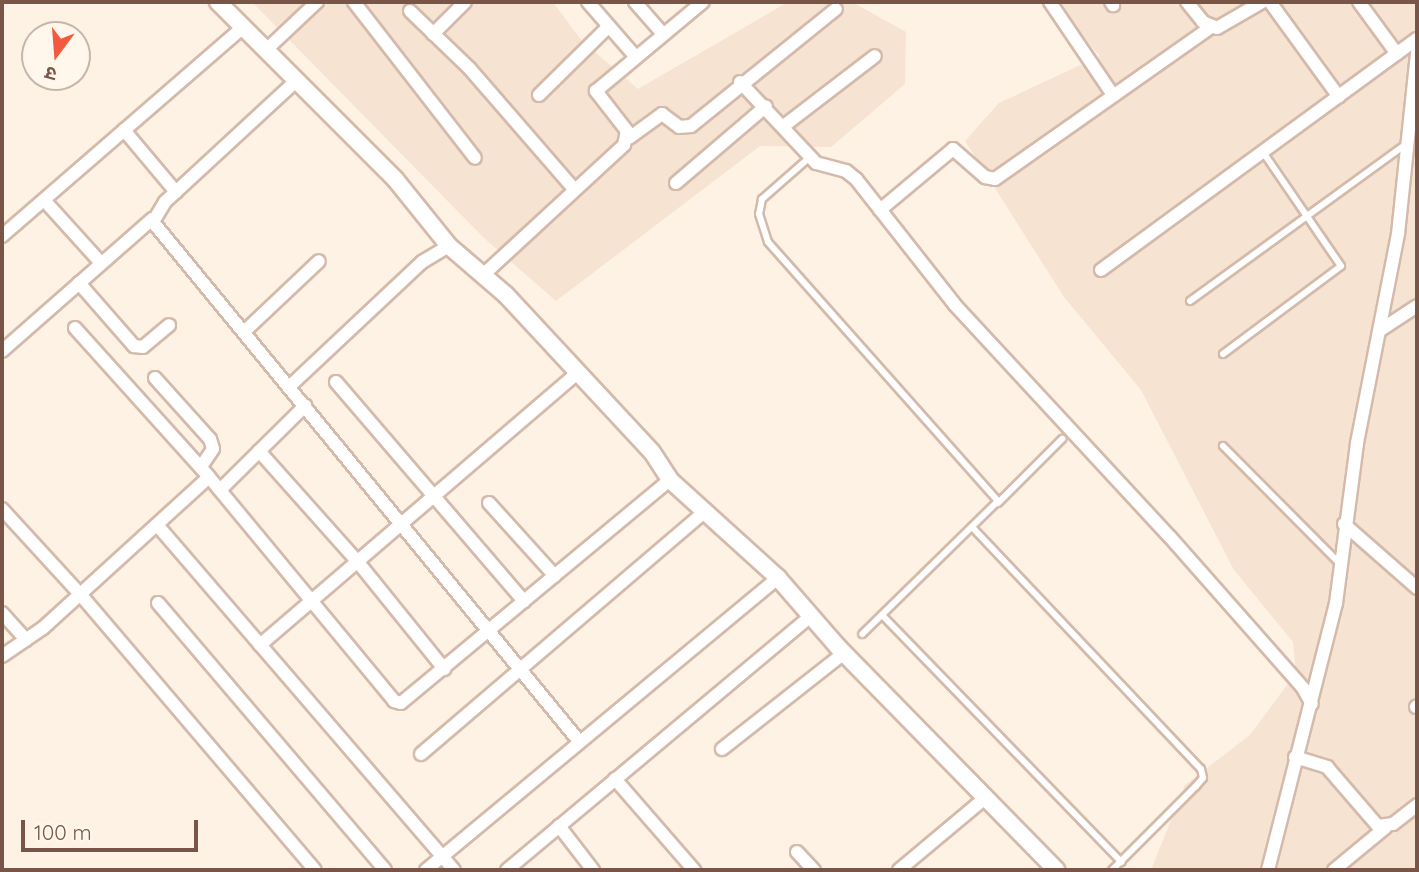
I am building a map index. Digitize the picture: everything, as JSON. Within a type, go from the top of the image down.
[{"type":"street","points":[[218,2],[395,179],[449,246],[483,275],[578,372],[652,452],[670,480],[778,578],[844,653],[1056,870]]},
{"type":"street","points":[[267,50],[317,2]]},
{"type":"street","points":[[355,2],[475,158]]},
{"type":"street","points":[[433,34],[465,2]]},
{"type":"street","points":[[589,2],[635,56]]},
{"type":"street","points":[[635,2],[663,34]]},
{"type":"street","points":[[628,138],[596,91],[703,2]]},
{"type":"street","points":[[1049,2],[1114,95]]},
{"type":"street","points":[[1187,2],[1211,27]]},
{"type":"street","points":[[880,210],[954,149],[985,177],[995,179],[1211,27],[1223,27],[1262,2]]},
{"type":"street","points":[[1270,2],[1339,97]]},
{"type":"street","points":[[1359,2],[1397,54]]},
{"type":"street","points":[[483,275],[628,138],[662,114],[679,127],[691,126],[740,82],[836,9]]},
{"type":"street","points":[[410,11],[574,189]]},
{"type":"street","points":[[539,95],[609,26]]},
{"type":"street","points":[[2,236],[243,27]]},
{"type":"street","points":[[1101,270],[1417,39]]},
{"type":"street","points":[[1268,870],[1336,603],[1344,524],[1415,123],[1417,52]]},
{"type":"street","points":[[785,125],[875,56]]},
{"type":"street","points":[[2,351],[152,219],[176,192],[296,80]]},
{"type":"street","points":[[740,82],[785,125],[810,157],[856,179],[955,305],[1170,537],[1303,688],[1312,704]]},
{"type":"street","points":[[676,183],[766,106]]},
{"type":"street","points":[[124,131],[176,192]]},
{"type":"street","points":[[1403,199],[1417,201]]},
{"type":"street","points":[[44,200],[101,263]]},
{"type":"street","points":[[152,219],[246,330],[487,632],[578,740]]},
{"type":"street","points":[[290,386],[422,262],[449,246]]},
{"type":"street","points":[[246,330],[319,261]]},
{"type":"street","points":[[79,283],[134,346],[143,347],[169,325]]},
{"type":"street","points":[[1379,331],[1417,306]]},
{"type":"street","points":[[75,328],[205,472],[313,598],[394,701],[406,703],[670,480]]},
{"type":"street","points":[[260,645],[578,372]]},
{"type":"street","points":[[2,656],[26,640],[158,526],[205,472],[213,449],[210,439],[155,378]]},
{"type":"street","points":[[336,382],[524,601]]},
{"type":"street","points":[[220,490],[306,406]]},
{"type":"street","points":[[260,452],[357,561],[444,669]]},
{"type":"street","points":[[489,503],[555,576]]},
{"type":"street","points":[[2,509],[80,594],[315,870]]},
{"type":"street","points":[[421,754],[706,511]]},
{"type":"street","points":[[1344,524],[1417,588]]},
{"type":"street","points":[[158,526],[454,870]]},
{"type":"street","points":[[426,870],[578,740],[778,578]]},
{"type":"street","points":[[158,603],[385,870]]},
{"type":"street","points":[[2,613],[26,640]]},
{"type":"street","points":[[507,870],[811,617]]},
{"type":"street","points":[[722,749],[844,653]]},
{"type":"street","points":[[1295,757],[1327,767],[1373,822],[1386,827]]},
{"type":"street","points":[[615,779],[694,870]]},
{"type":"street","points":[[900,870],[985,798]]},
{"type":"street","points":[[1334,870],[1417,805]]},
{"type":"street","points":[[559,826],[593,870]]},
{"type":"street","points":[[797,852],[814,870]]},
{"type":"lane","points":[[1190,301],[1410,141]]},
{"type":"lane","points":[[1223,354],[1340,269],[1340,259],[1263,152]]},
{"type":"lane","points":[[810,157],[762,199],[759,214],[768,242],[998,503]]},
{"type":"lane","points":[[862,634],[1062,439]]},
{"type":"lane","points":[[1223,446],[1339,563]]},
{"type":"lane","points":[[972,527],[1201,769],[1202,778],[1196,786],[1112,870]]},
{"type":"lane","points":[[882,615],[1121,862]]},
{"type":"shaded area","points":[[252,2],[553,2],[581,40],[638,89],[788,2],[852,2],[906,32],[905,84],[831,147],[760,146],[556,301],[484,238]]},
{"type":"shaded area","points":[[1051,2],[1417,2],[1417,870],[1151,870],[1185,785],[1250,735],[1296,673],[1293,642],[1234,570],[1141,390],[1064,297],[965,141],[999,103],[1100,56]]}]
